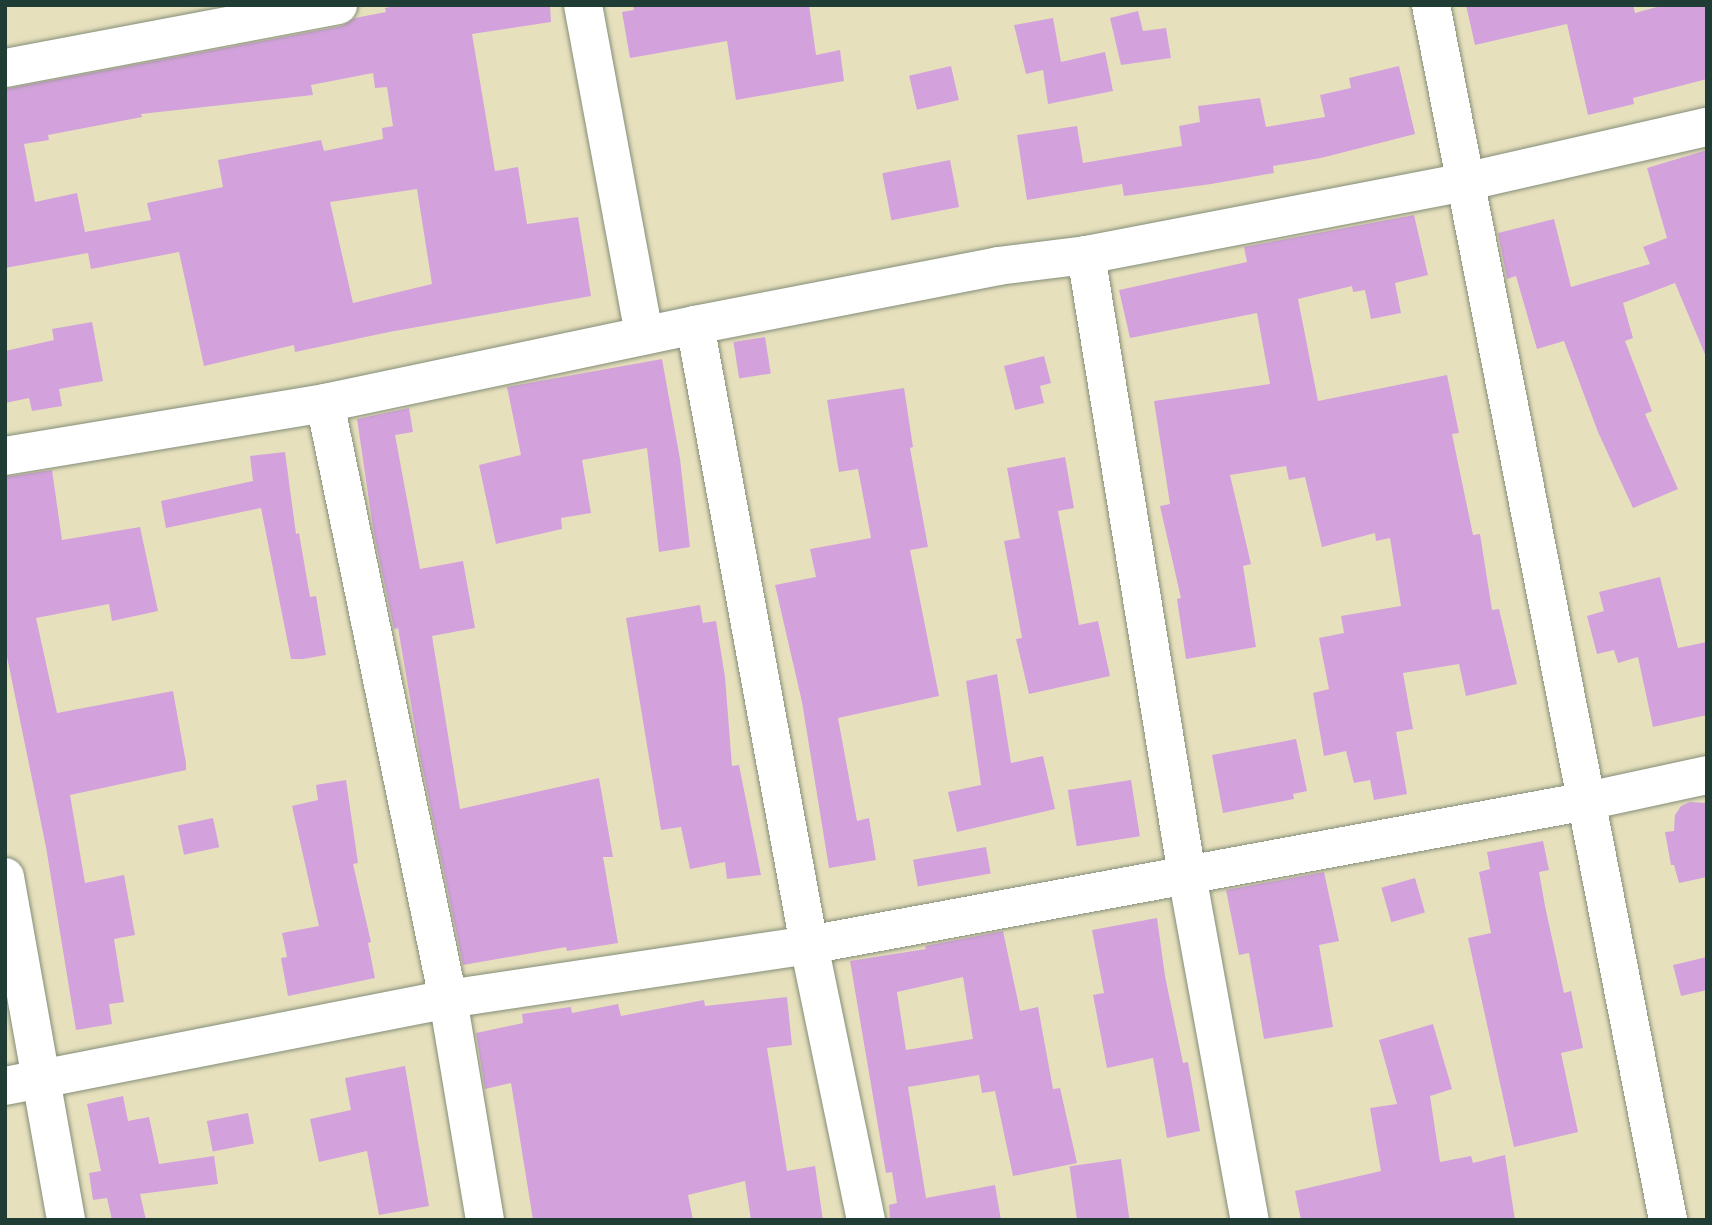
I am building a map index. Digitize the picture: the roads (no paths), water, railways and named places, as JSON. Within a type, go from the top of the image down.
[{"type":"street","points":[[5,68],[338,5]]},
{"type":"street","points":[[583,5],[644,335]]},
{"type":"street","points":[[1431,5],[1668,1220]]},
{"type":"street","points":[[5,456],[325,403],[695,325],[998,266],[1086,255],[1464,181],[1707,127]]},
{"type":"street","points":[[1086,255],[1187,875],[1250,1220]]},
{"type":"street","points":[[695,325],[809,945],[866,1220]]},
{"type":"street","points":[[325,403],[448,999],[485,1220]]},
{"type":"street","points":[[23,1082],[448,999],[809,945],[1587,801],[1707,775]]},
{"type":"street","points":[[5,877],[23,1082],[66,1220]]}]
